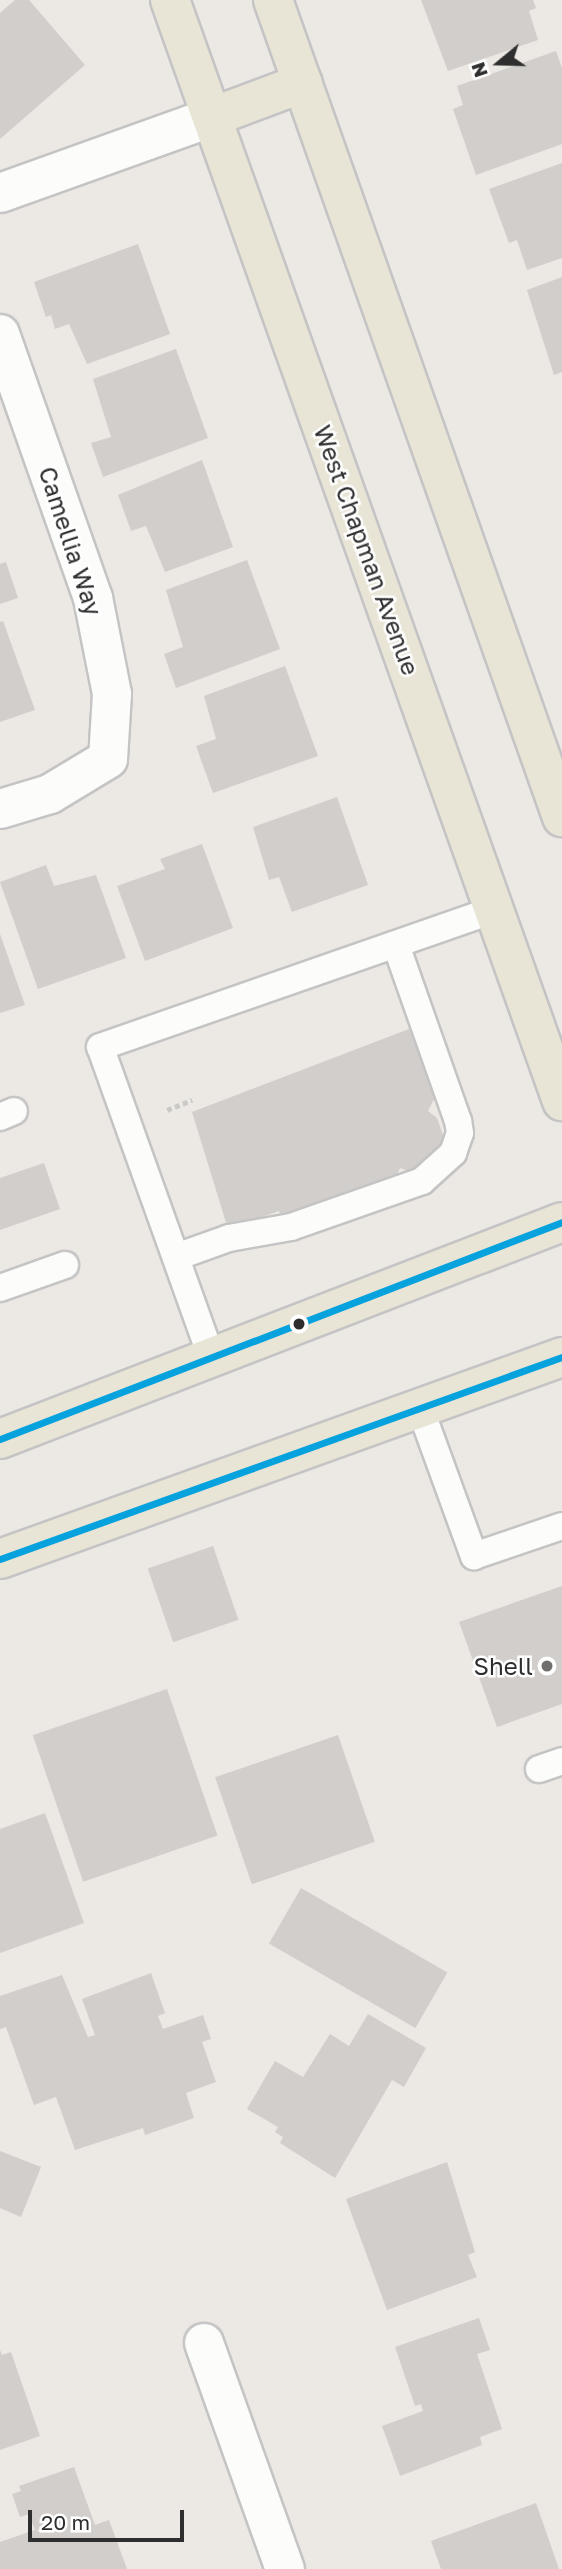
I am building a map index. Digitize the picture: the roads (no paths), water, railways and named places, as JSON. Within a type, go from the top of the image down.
[{"type":"main road","name":"West Chapman Avenue","points":[[170,0],[497,909],[562,1101]]},
{"type":"main road","points":[[273,0],[562,817]]},
{"type":"main road","points":[[212,117],[303,83]]},
{"type":"main road","points":[[0,1439],[562,1222]]},
{"type":"main road","points":[[0,1559],[562,1357]]},
{"type":"street","points":[[0,193],[212,117]]},
{"type":"street","name":"Camellia Way","points":[[0,334],[93,598],[112,694],[108,759],[50,794],[0,809]]},
{"type":"street","points":[[204,2343],[285,2569]]},
{"type":"lane","points":[[212,1359],[100,1048],[497,909]]},
{"type":"lane","points":[[176,1257],[229,1238],[291,1227],[422,1181],[453,1153],[460,1133],[458,1121],[396,945]]},
{"type":"lane","points":[[0,1288],[65,1265]]},
{"type":"lane","points":[[420,1408],[474,1556],[562,1526]]},
{"type":"place","name":"Shell","points":[[547,1666]]}]
